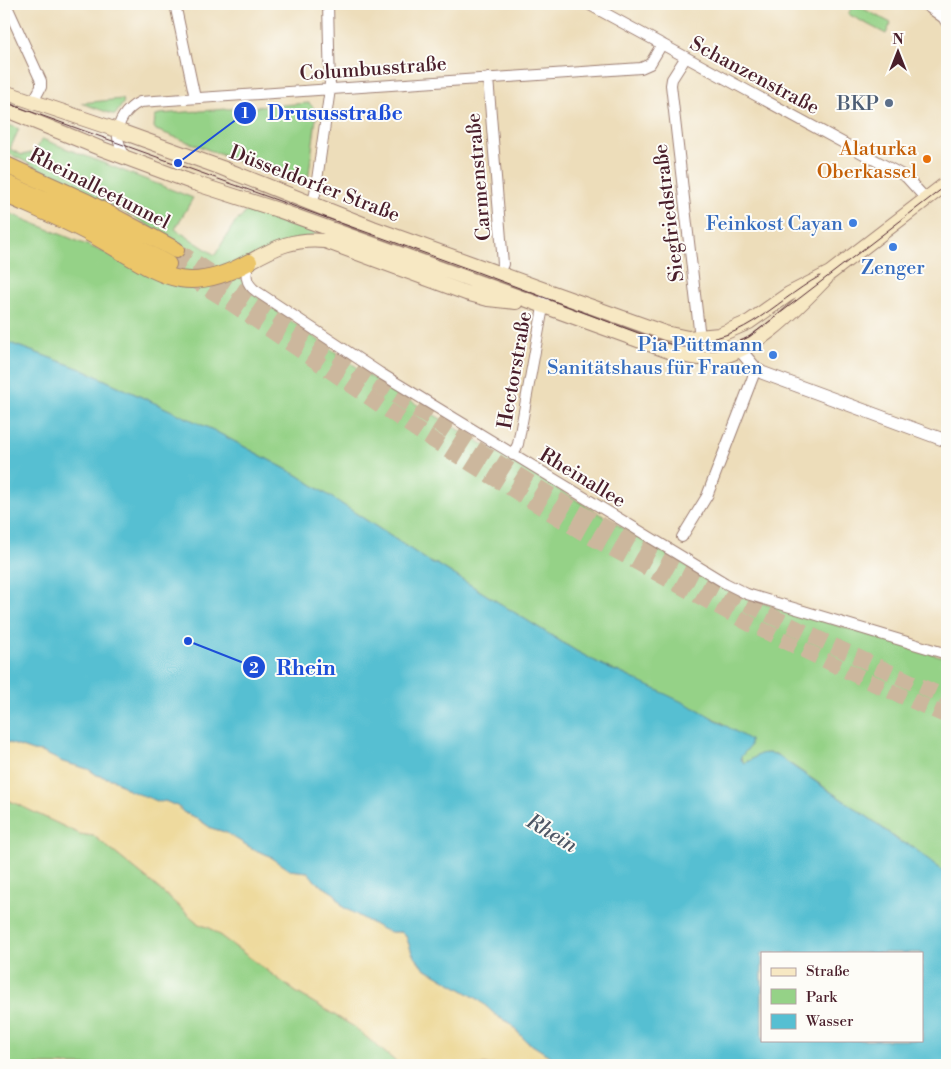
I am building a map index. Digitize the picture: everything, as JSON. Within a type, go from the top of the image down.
[{"type":"highway","name":"Rheinalleetunnel","points":[[4,164],[87,202],[172,257],[4,182]]},
{"type":"highway","points":[[4,194],[67,222],[153,271],[173,278],[190,280],[208,279],[223,275],[249,262]]},
{"type":"main road","name":"Düsseldorfer Straße","points":[[4,92],[118,130],[228,170],[312,204],[665,333],[688,338],[719,335],[749,322],[774,304]]},
{"type":"main road","points":[[33,102],[34,113],[39,123]]},
{"type":"main road","name":"Düsseldorfer Straße","points":[[4,109],[194,183],[294,216],[692,358],[712,358],[740,350],[764,336],[830,273]]},
{"type":"main road","points":[[740,350],[738,342],[742,334],[763,320],[774,304],[830,273],[947,183]]},
{"type":"main road","name":"Düsseldorfer Straße","points":[[249,262],[271,250],[292,242],[307,240],[325,241],[472,295],[509,302],[529,301]]},
{"type":"main road","points":[[719,335],[731,339],[740,350]]},
{"type":"street","points":[[6,4],[41,81],[40,88],[33,102]]},
{"type":"street","points":[[175,4],[195,98]]},
{"type":"street","points":[[312,204],[316,192],[330,89],[328,4]]},
{"type":"street","name":"Schanzenstraße","points":[[588,4],[906,177],[926,199]]},
{"type":"street","points":[[926,4],[946,18]]},
{"type":"street","name":"Columbusstraße","points":[[118,130],[126,111],[132,105],[140,102],[641,68],[650,64],[662,44]]},
{"type":"street","name":"Siegfriedstraße","points":[[686,58],[672,79],[671,85],[700,338]]},
{"type":"street","name":"Carmenstraße","points":[[488,78],[502,264],[499,273]]},
{"type":"street","points":[[118,130],[118,139],[124,157]]},
{"type":"street","name":"Rheinallee","points":[[249,262],[246,278],[251,287],[256,291],[380,373],[725,583],[747,594],[947,654]]},
{"type":"street","name":"Hectorstraße","points":[[513,455],[518,444],[546,291]]},
{"type":"street","points":[[674,353],[696,344],[700,338]]},
{"type":"street","points":[[740,350],[756,369],[763,373],[947,441]]},
{"type":"street","points":[[682,537],[707,496],[756,369]]},
{"type":"green space","points":[[854,4],[891,23],[886,34],[848,14]]},
{"type":"green space","points":[[122,99],[124,102],[115,115],[81,103]]},
{"type":"green space","points":[[309,103],[317,111],[308,181],[302,185],[156,130],[154,127],[155,117],[159,114]]},
{"type":"green space","points":[[4,123],[19,129],[10,149],[22,155],[35,152],[42,139],[193,198],[175,229],[215,255],[235,222],[246,211],[331,238],[309,237],[220,274],[167,273],[182,245],[137,219],[4,151]]},
{"type":"green space","points":[[4,211],[111,255],[153,275],[242,273],[241,278],[247,290],[371,377],[735,595],[947,658],[947,874],[910,845],[901,842],[776,754],[758,755],[744,763],[723,723],[576,651],[437,564],[433,564],[299,476],[213,430],[81,369],[4,341]]},
{"type":"green space","points":[[4,798],[80,834],[94,836],[199,924],[210,928],[296,992],[353,1026],[400,1065],[4,1065]]},
{"type":"sand","points":[[4,741],[33,751],[42,752],[63,762],[88,769],[97,775],[115,780],[128,790],[179,807],[183,812],[211,828],[225,832],[253,849],[268,855],[290,870],[308,872],[316,882],[335,894],[343,907],[391,932],[401,932],[406,936],[412,953],[423,967],[478,999],[498,1017],[509,1023],[526,1041],[564,1065],[400,1065],[353,1026],[296,992],[210,928],[199,924],[94,836],[80,834],[4,798]]},
{"type":"water","points":[[4,341],[81,369],[213,430],[299,476],[433,564],[437,564],[576,651],[610,669],[699,710],[750,740],[750,746],[740,758],[744,763],[761,754],[775,754],[872,820],[900,842],[910,845],[947,874],[947,1065],[564,1065],[526,1041],[510,1023],[498,1017],[478,999],[423,967],[412,953],[406,936],[401,932],[391,932],[382,929],[343,907],[335,894],[316,882],[308,872],[290,870],[268,855],[253,849],[225,832],[211,828],[197,818],[183,812],[179,807],[128,790],[115,780],[97,775],[88,769],[63,762],[42,752],[33,751],[4,741]]},
{"type":"tunnel","points":[[176,250],[457,436],[552,496],[648,552],[796,628],[947,698]]},
{"type":"tunnel","points":[[168,264],[228,301],[423,434],[582,532],[750,624],[866,680],[947,716]]},
{"type":"tram line","points":[[4,102],[477,272],[662,342],[696,348],[728,345],[749,337],[947,185]]},
{"type":"tram line","points":[[676,339],[698,340],[718,337],[736,331],[753,322],[820,276]]},
{"type":"place","name":"BKP","points":[[889,103]]},
{"type":"place","name":"Alaturka Oberkassel","points":[[927,159]]},
{"type":"place","name":"Drususstraße","points":[[178,163]]},
{"type":"place","name":"Feinkost Cayan","points":[[853,223]]},
{"type":"place","name":"Zenger","points":[[893,247]]},
{"type":"place","name":"Pia Püttmann Sanitätshaus für Frauen","points":[[773,355]]},
{"type":"place","name":"Rhein","points":[[188,641]]}]
